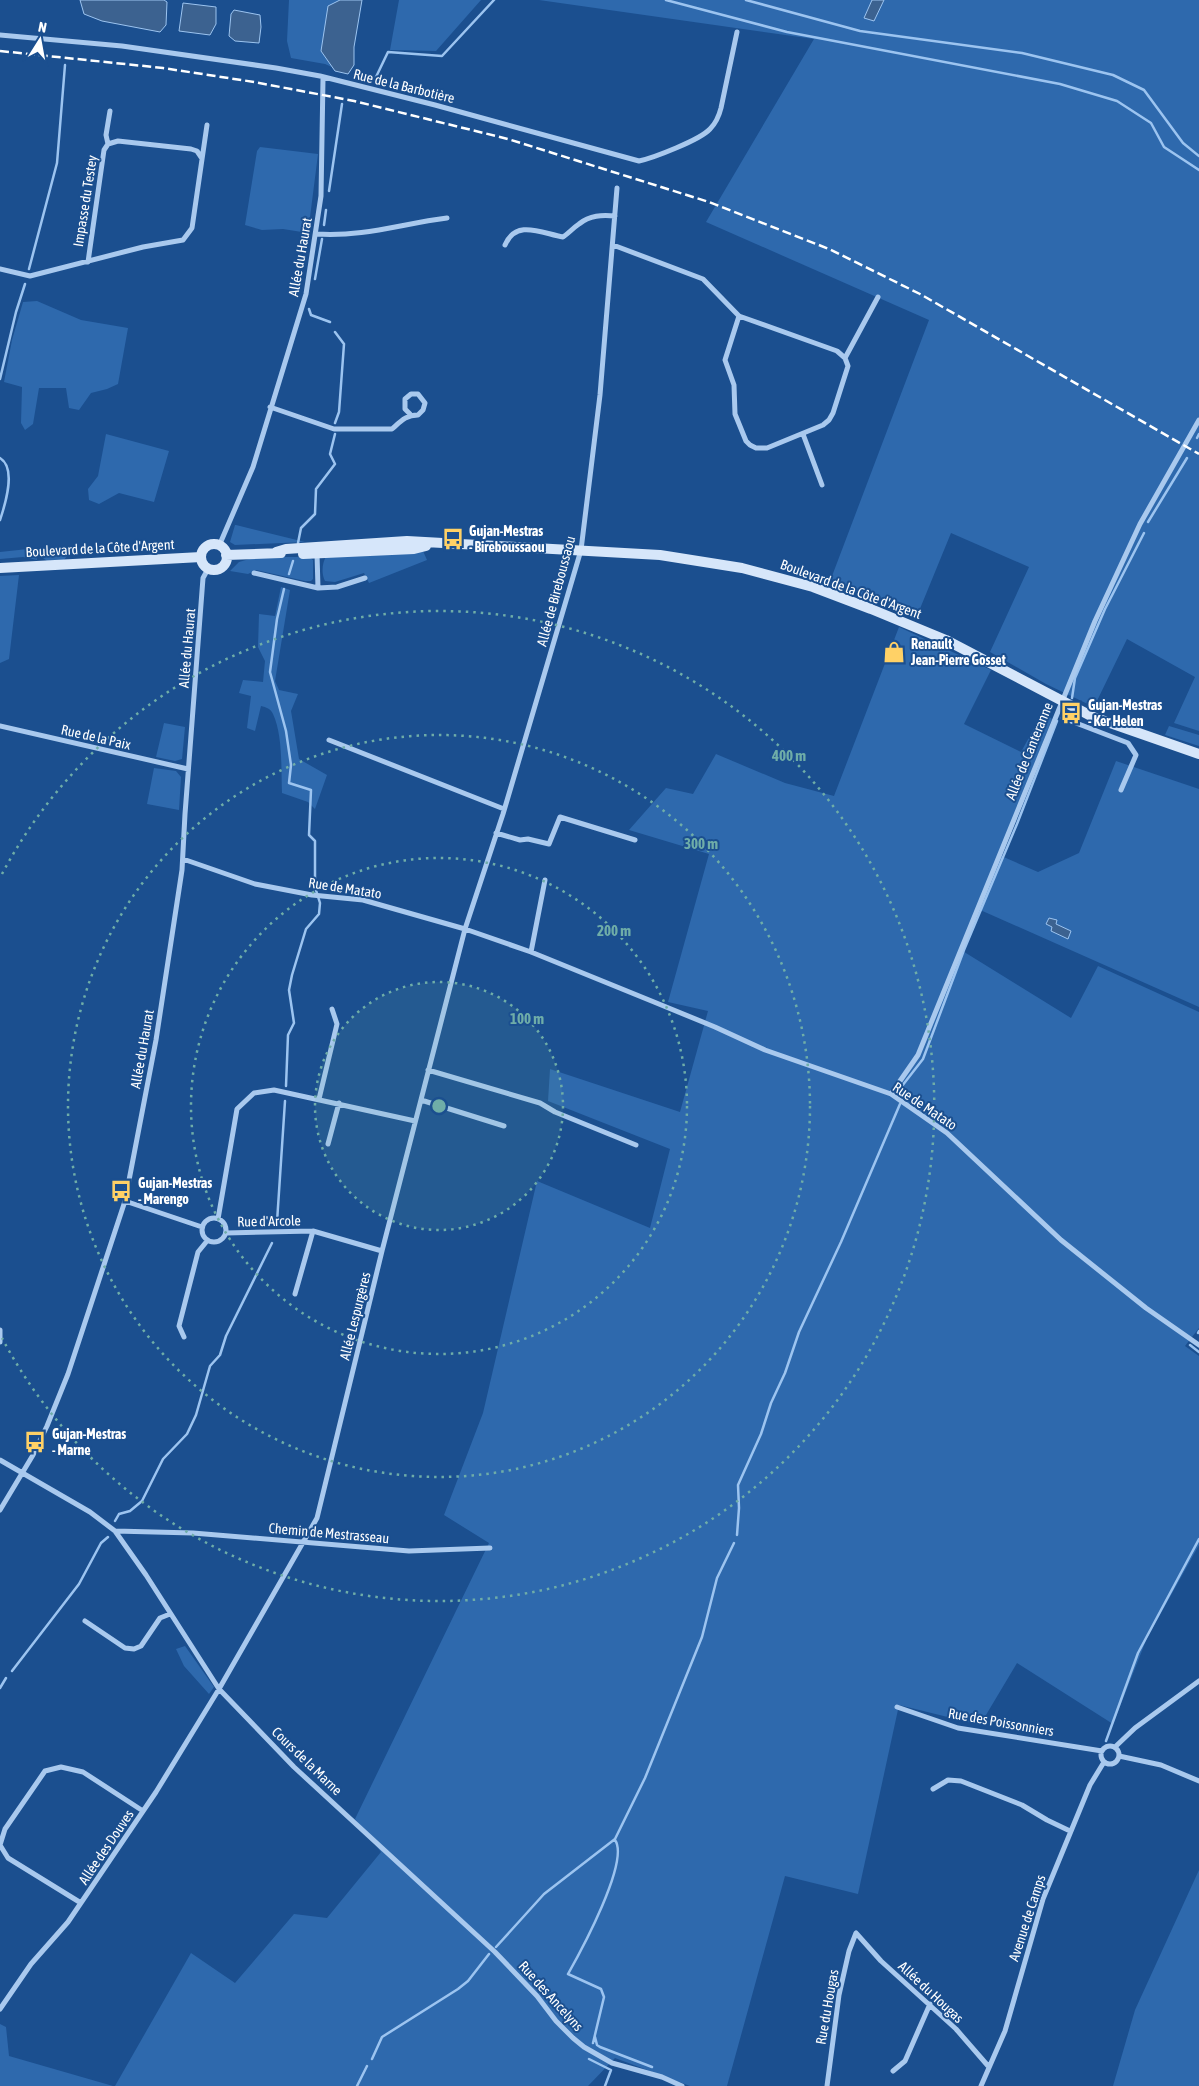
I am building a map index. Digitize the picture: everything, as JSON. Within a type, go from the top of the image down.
[{"type":"main road","name":"Boulevard de la Côte d'Argent","points":[[226,555],[316,550],[414,549],[437,544],[581,550],[689,559],[769,574],[812,587],[946,640],[1093,717],[1199,754]]},
{"type":"main road","points":[[207,546],[219,546],[226,555],[225,563],[220,568],[208,569],[203,564],[201,557],[207,546]]},
{"type":"main road","name":"Boulevard de la Côte d'Argent","points":[[0,568],[201,557]]},
{"type":"street","name":"Rue de la Barbotière","points":[[0,35],[122,46],[276,68],[442,107],[638,162],[656,156],[703,134],[711,128],[721,108],[736,32]]},
{"type":"street","name":"Allée du Haurat","points":[[219,546],[252,467],[306,294],[316,234],[323,170],[324,78]]},
{"type":"street","name":"Impasse du Testey","points":[[108,144],[106,135],[110,111]]},
{"type":"street","name":"Impasse du Testey","points":[[0,269],[30,276],[143,247],[183,240],[192,228],[207,125]]},
{"type":"street","name":"Impasse du Testey","points":[[88,262],[104,150],[108,144],[118,141],[191,149],[198,151],[201,157]]},
{"type":"street","name":"Allée de Bireboussaou","points":[[465,929],[504,809],[581,550],[600,395],[617,188]]},
{"type":"street","points":[[505,245],[509,236],[516,230],[563,237],[580,223],[591,218],[599,215],[615,216]]},
{"type":"street","points":[[316,234],[341,236],[447,218]]},
{"type":"street","points":[[612,245],[703,279],[739,316],[837,351],[845,358]]},
{"type":"street","points":[[739,316],[725,360],[734,385],[735,414],[746,441],[750,446],[762,449],[823,425],[833,413],[847,371],[845,358],[878,297]]},
{"type":"street","points":[[270,407],[334,429],[392,429],[410,414],[421,413],[425,407],[424,399],[418,394],[411,394],[405,399],[404,406],[410,414]]},
{"type":"street","name":"Allée de Canteranne","points":[[891,1094],[918,1055],[1095,620],[1136,532],[1199,420]]},
{"type":"street","points":[[803,434],[822,485]]},
{"type":"street","points":[[316,550],[318,588]]},
{"type":"street","name":"Allée du Haurat","points":[[0,1510],[47,1426],[68,1374],[125,1201],[161,1011],[183,859],[203,578],[208,569]]},
{"type":"street","points":[[254,573],[318,588],[336,587],[366,578]]},
{"type":"street","points":[[1063,718],[1128,742],[1136,754],[1121,790]]},
{"type":"street","name":"Rue de la Paix","points":[[0,726],[188,770]]},
{"type":"street","points":[[1128,742],[1132,731]]},
{"type":"street","points":[[329,740],[504,809]]},
{"type":"street","points":[[496,833],[520,840],[528,839],[549,844],[560,817],[635,840]]},
{"type":"street","name":"Rue de Matato","points":[[183,859],[255,884],[312,895],[363,900],[465,929],[531,952],[715,1027],[765,1050],[891,1094],[947,1133],[1061,1240],[1146,1308],[1199,1345]]},
{"type":"street","points":[[531,952],[545,880]]},
{"type":"street","name":"Allée Lespurgères","points":[[219,1689],[317,1518],[382,1251],[465,929]]},
{"type":"street","points":[[319,1099],[337,1024],[332,1010]]},
{"type":"street","points":[[428,1070],[540,1103],[555,1112],[636,1145]]},
{"type":"street","points":[[218,1219],[237,1110],[254,1093],[274,1090],[415,1120]]},
{"type":"street","points":[[421,1100],[504,1126]]},
{"type":"street","points":[[328,1144],[339,1103]]},
{"type":"street","points":[[125,1201],[202,1226]]},
{"type":"street","points":[[211,1218],[218,1219],[223,1222],[226,1233],[220,1241],[215,1243],[207,1240],[202,1234],[202,1226],[206,1220],[211,1218]]},
{"type":"street","name":"Rue d'Arcole","points":[[295,1294],[313,1231]]},
{"type":"street","name":"Rue d'Arcole","points":[[226,1233],[313,1231],[382,1251]]},
{"type":"street","points":[[184,1337],[179,1326],[198,1252],[207,1240]]},
{"type":"street","points":[[0,1330],[2,1330],[0,1342]]},
{"type":"street","name":"Cours de la Marne","points":[[0,1460],[90,1512],[115,1531],[146,1575],[219,1689],[294,1767],[446,1909]]},
{"type":"street","name":"Chemin de Mestrasseau","points":[[115,1531],[167,1532],[303,1541],[408,1551],[490,1548]]},
{"type":"street","points":[[85,1621],[125,1648],[134,1649],[141,1646],[160,1618],[170,1614]]},
{"type":"street","points":[[1115,1747],[1134,1728],[1199,1681]]},
{"type":"street","name":"Allée des Douves","points":[[0,2009],[31,1964],[68,1922],[144,1811],[219,1689]]},
{"type":"street","name":"Rue des Poissonniers","points":[[898,1707],[958,1728],[1102,1751]]},
{"type":"street","points":[[1109,1746],[1115,1747],[1119,1752],[1118,1760],[1112,1764],[1104,1762],[1102,1751],[1109,1746]]},
{"type":"street","points":[[1119,1756],[1161,1765],[1199,1780]]},
{"type":"street","name":"Avenue de Camps","points":[[980,2086],[1005,2031],[1042,1899],[1090,1785],[1104,1762]]},
{"type":"street","points":[[81,1903],[8,1858],[0,1845],[5,1829],[45,1771],[61,1767],[83,1772],[144,1811]]},
{"type":"street","points":[[933,1789],[948,1780],[961,1781],[1022,1804],[1047,1820],[1070,1831]]},
{"type":"street","name":"Rue des Ancelyns","points":[[446,1909],[495,1952],[537,1996],[556,2021],[584,2047],[612,2063],[662,2077],[682,2086]]},
{"type":"street","name":"Allée du Hougas","points":[[856,1934],[888,1968],[956,2029],[989,2067]]},
{"type":"street","name":"Rue du Hougas","points":[[826,2086],[840,1988],[856,1934]]},
{"type":"street","points":[[893,2071],[905,2061],[930,2004]]},
{"type":"shaded area","points":[[80,0],[164,0],[167,2],[166,25],[160,32],[102,21],[84,14]]},
{"type":"shaded area","points":[[289,0],[362,0],[354,47],[354,65],[348,74],[325,64],[291,58],[287,41]]},
{"type":"shaded area","points":[[340,0],[362,0],[354,47],[354,65],[348,74],[335,71],[321,51],[328,6]]},
{"type":"shaded area","points":[[399,0],[481,0],[436,51],[390,50]]},
{"type":"shaded area","points":[[539,0],[1199,0],[1199,731],[1174,723],[1195,677],[1127,639],[1094,707],[1046,684],[990,652],[1029,567],[951,533],[917,616],[829,584],[929,320],[706,222],[814,39]]},
{"type":"shaded area","points":[[872,0],[884,0],[874,21],[864,18]]},
{"type":"shaded area","points":[[183,3],[216,7],[216,24],[210,35],[179,31]]},
{"type":"shaded area","points":[[234,10],[260,15],[259,43],[235,41],[229,36],[231,14]]},
{"type":"shaded area","points":[[260,147],[318,154],[308,233],[283,229],[262,230],[245,225],[257,151]]},
{"type":"shaded area","points":[[37,301],[81,320],[128,328],[118,384],[91,393],[79,410],[69,408],[66,388],[39,388],[33,424],[25,430],[21,423],[22,387],[4,382],[12,340],[23,302]]},
{"type":"shaded area","points":[[106,434],[169,451],[154,502],[119,493],[99,504],[89,500],[88,489],[98,476]]},
{"type":"shaded area","points":[[235,525],[305,542],[235,545],[230,542]]},
{"type":"shaded area","points":[[37,548],[37,560],[23,557],[0,559],[0,552]]},
{"type":"shaded area","points":[[43,548],[66,550],[67,556],[64,560],[47,561],[43,558]]},
{"type":"shaded area","points":[[423,551],[427,560],[369,583],[364,573],[335,582],[325,581],[324,578],[323,564],[327,555]]},
{"type":"shaded area","points":[[256,557],[309,557],[313,560],[313,579],[305,581],[256,570],[248,574],[230,571],[239,562]]},
{"type":"shaded area","points":[[19,575],[9,659],[0,663],[0,576]]},
{"type":"shaded area","points":[[281,587],[290,590],[275,681],[279,690],[298,694],[291,711],[299,759],[327,775],[315,809],[308,802],[282,793],[280,742],[273,714],[261,706],[255,731],[247,728],[251,696],[239,693],[243,680],[263,682],[265,661],[258,647],[259,614],[275,616]]},
{"type":"shaded area","points":[[899,627],[991,670],[964,724],[1021,752],[1043,712],[1052,719],[999,855],[1038,872],[1079,853],[1116,761],[1199,789],[1199,1007],[978,909],[961,950],[1071,1018],[1098,966],[1199,1012],[1199,1328],[1185,1346],[1199,1356],[1199,1545],[1147,1638],[1113,1724],[1017,1663],[980,1725],[899,1705],[858,1894],[785,1876],[727,2086],[690,2086],[615,2058],[588,2086],[115,2086],[191,1953],[235,1983],[294,1914],[327,1918],[381,1852],[355,1819],[489,1543],[444,1515],[483,1413],[537,1181],[650,1228],[670,1149],[548,1101],[550,1069],[680,1112],[708,1011],[668,1002],[709,854],[629,830],[666,788],[693,794],[716,754],[785,783],[834,796]]},
{"type":"shaded area","points":[[164,723],[185,727],[182,759],[175,761],[156,757]]},
{"type":"shaded area","points":[[1169,726],[1199,735],[1199,746],[1165,735]]},
{"type":"shaded area","points":[[154,768],[176,771],[181,777],[179,810],[147,804]]},
{"type":"shaded area","points":[[1049,918],[1057,920],[1056,924],[1071,931],[1068,939],[1051,931],[1052,927],[1046,924]]},
{"type":"shaded area","points":[[185,1646],[214,1687],[209,1694],[184,1666],[176,1649]]},
{"type":"shaded area","points":[[1199,1870],[1199,2086],[1113,2086],[1135,2010]]},
{"type":"shaded area","points":[[0,2024],[6,2027],[9,2056],[113,2086],[0,2086]]},
{"type":"waterway","points":[[376,77],[388,52],[442,56],[494,0]]},
{"type":"waterway","points":[[666,0],[787,32],[1060,84],[1117,101],[1151,123],[1164,147],[1199,170]]},
{"type":"waterway","points":[[746,0],[860,31],[1022,53],[1113,75],[1144,90],[1183,143],[1199,156]]},
{"type":"waterway","points":[[29,269],[57,163],[65,65]]},
{"type":"waterway","name":"Allée du Haurat","points":[[329,191],[342,104]]},
{"type":"waterway","points":[[324,225],[326,210]]},
{"type":"waterway","points":[[315,279],[322,239]]},
{"type":"waterway","points":[[0,379],[16,312],[25,284]]},
{"type":"waterway","points":[[309,309],[311,315],[330,322]]},
{"type":"waterway","points":[[335,332],[344,344],[339,412],[335,423]]},
{"type":"waterway","points":[[298,543],[301,528],[315,514],[316,489],[335,464],[330,454],[335,434]]},
{"type":"waterway","points":[[1197,438],[1199,434]]},
{"type":"waterway","points":[[0,458],[5,463],[9,478],[7,496],[0,520]]},
{"type":"waterway","points":[[1148,522],[1187,458]]},
{"type":"waterway","points":[[1072,698],[1075,678],[1105,609],[1144,533]]},
{"type":"waterway","points":[[289,574],[293,561]]},
{"type":"waterway","points":[[284,589],[277,619],[270,672],[286,731],[291,765],[289,783],[311,790],[309,835],[315,841],[315,887],[320,903],[319,914],[306,929],[289,990],[294,1023],[288,1035],[286,1086]]},
{"type":"waterway","points":[[895,1095],[923,1059],[964,950],[1017,824],[1057,721]]},
{"type":"waterway","points":[[277,1222],[285,1101]]},
{"type":"waterway","points":[[737,1535],[738,1485],[761,1434],[799,1332],[841,1242],[900,1104]]},
{"type":"waterway","points":[[115,1521],[119,1514],[130,1511],[142,1501],[163,1459],[187,1434],[196,1415],[210,1366],[220,1355],[226,1336],[272,1243]]},
{"type":"waterway","points":[[1190,1345],[1199,1352]]},
{"type":"waterway","points":[[12,1671],[79,1584],[101,1543],[108,1537]]},
{"type":"waterway","points":[[1106,1741],[1138,1653],[1199,1539]]},
{"type":"waterway","points":[[496,1947],[544,1894],[615,1839],[645,1778],[702,1637],[717,1578],[734,1543]]},
{"type":"waterway","points":[[0,1688],[6,1678]]},
{"type":"waterway","points":[[593,2043],[604,1997],[601,1989],[568,1974],[593,1927],[610,1886],[616,1867],[618,1851],[615,1840]]},
{"type":"waterway","points":[[372,2059],[382,2037],[458,1989],[468,1981],[489,1954]]},
{"type":"waterway","points":[[595,2037],[597,2045],[600,2047],[652,2067]]},
{"type":"waterway","points":[[589,2059],[611,2070],[605,2086]]},
{"type":"waterway","points":[[357,2086],[367,2066]]},
{"type":"railway","points":[[0,51],[163,68],[254,82],[354,101],[508,139],[709,202],[829,249],[920,294],[1199,454]]},
{"type":"place","name":"Gujan-Mestras - Bireboussaou","points":[[453,539]]},
{"type":"place","name":"Renault Jean-Pierre Gosset","points":[[894,652]]},
{"type":"place","name":"Gujan-Mestras - Ker Helen","points":[[1071,713]]},
{"type":"place","name":"Gujan-Mestras - Marengo","points":[[121,1191]]},
{"type":"place","name":"Gujan-Mestras - Marne","points":[[35,1442]]}]
